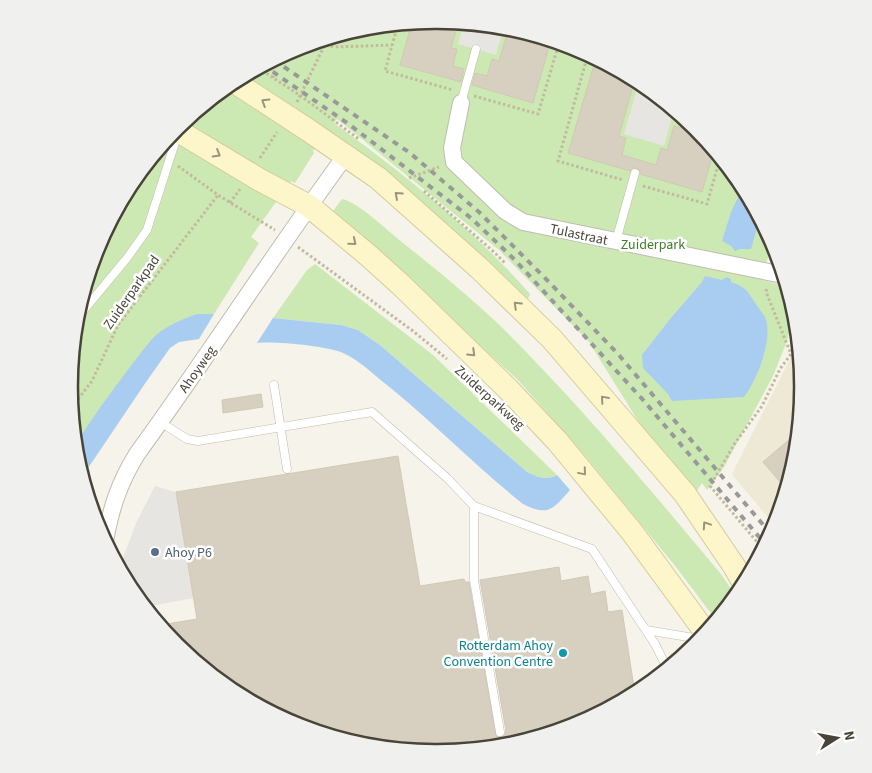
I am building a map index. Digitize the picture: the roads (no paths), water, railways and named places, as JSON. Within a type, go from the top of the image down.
[{"type":"main road","points":[[241,86],[346,154],[383,182],[472,261],[552,339],[685,494],[739,575]]},
{"type":"main road","name":"Zuiderparkweg","points":[[183,134],[250,174],[309,206],[400,284],[508,389],[552,436],[632,532],[701,626]]},
{"type":"street","name":"Tulastraat","points":[[461,103],[452,148],[454,162],[506,211],[523,222],[776,274]]},
{"type":"street","points":[[309,206],[346,154]]},
{"type":"street","name":"Ahoyweg","points":[[107,528],[110,513],[121,484],[137,454],[216,343],[309,206]]},
{"type":"lane","points":[[461,103],[476,49]]},
{"type":"lane","points":[[87,306],[127,258],[147,230],[174,144]]},
{"type":"lane","points":[[616,241],[635,173]]},
{"type":"lane","points":[[274,385],[286,469]]},
{"type":"lane","points":[[160,422],[186,439],[198,441],[372,412],[447,478],[474,506],[592,549],[655,644],[664,662]]},
{"type":"lane","points":[[474,506],[474,580],[500,732]]},
{"type":"lane","points":[[646,630],[690,637]]},
{"type":"water","points":[[738,196],[757,228],[751,249],[735,251],[731,246],[722,241],[731,212]]},
{"type":"water","points":[[705,276],[722,280],[727,277],[731,279],[731,282],[745,289],[765,317],[767,326],[766,347],[759,370],[744,397],[672,401],[668,394],[643,368],[642,355]]},
{"type":"water","points":[[197,314],[214,314],[199,339],[179,342],[170,348],[88,469],[81,435],[139,355],[156,335],[181,320]]},
{"type":"water","points":[[273,318],[341,325],[358,330],[380,345],[527,472],[546,478],[557,475],[570,490],[550,509],[539,510],[523,504],[409,403],[350,356],[335,350],[314,346],[257,343]]},
{"type":"railway","points":[[281,65],[410,153],[479,212],[618,354],[765,527]]},
{"type":"railway","points":[[270,70],[350,125],[471,218],[515,260],[644,401],[760,538]]},
{"type":"place","name":"Ahoy P6","points":[[155,552]]},
{"type":"place","name":"Rotterdam Ahoy Convention Centre","points":[[563,653]]},
{"type":"park label","name":"Zuiderpark","points":[[653,244]]}]
